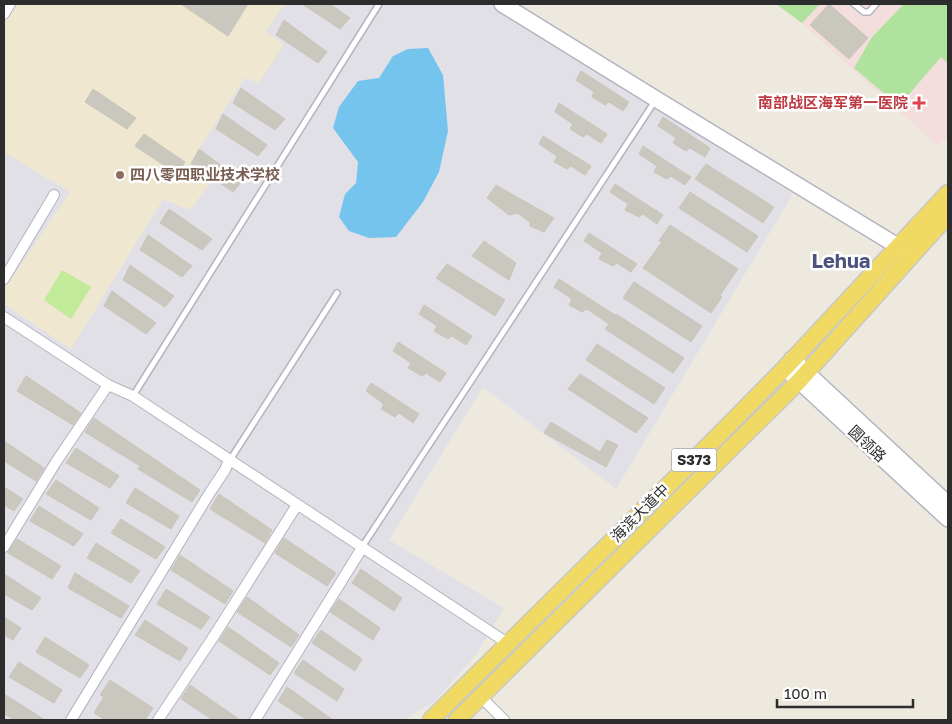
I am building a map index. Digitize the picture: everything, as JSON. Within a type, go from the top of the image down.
[{"type":"main road","name":"海滨大道中","points":[[431,720],[707,447],[788,364],[948,193]]},
{"type":"main road","name":"海滨大道中","points":[[458,720],[480,696],[803,377],[948,216]]},
{"type":"street","points":[[4,14],[10,4]]},
{"type":"street","points":[[502,4],[899,247]]},
{"type":"street","points":[[4,279],[54,195]]},
{"type":"street","points":[[4,317],[108,385],[133,396],[509,644]]},
{"type":"street","name":"圆领路","points":[[788,364],[948,504]]},
{"type":"street","name":"圆领路","points":[[803,377],[948,519]]},
{"type":"street","points":[[4,547],[56,462],[108,385]]},
{"type":"street","points":[[72,720],[209,494],[226,470],[229,460]]},
{"type":"street","points":[[158,720],[297,505]]},
{"type":"street","points":[[255,720],[362,548]]},
{"type":"street","points":[[480,696],[504,720]]},
{"type":"lane","points":[[133,396],[379,4]]},
{"type":"lane","points":[[854,4],[864,12],[869,12],[876,4]]},
{"type":"lane","points":[[362,548],[656,99]]},
{"type":"lane","points":[[229,460],[337,293]]},
{"type":"shaded area","points":[[4,4],[490,4],[793,194],[616,489],[483,387],[389,540],[504,608],[478,652],[435,701],[404,720],[4,720]]},
{"type":"shaded area","name":"四八零四职业技术学校","points":[[4,4],[285,4],[266,31],[284,45],[259,83],[244,78],[188,167],[210,183],[190,210],[163,199],[71,349],[4,304],[4,290],[70,192],[4,152]]},
{"type":"shaded area","name":"南部战区海军第一医院","points":[[776,4],[948,4],[948,136],[938,146],[802,23]]},
{"type":"green space","points":[[776,4],[820,4],[802,23]]},
{"type":"green space","points":[[904,4],[948,4],[948,64],[941,57],[899,106],[854,68],[872,37]]},
{"type":"green space","points":[[62,270],[91,287],[71,319],[44,300]]},
{"type":"water","points":[[428,48],[443,75],[448,131],[439,172],[423,202],[396,237],[369,238],[349,231],[339,217],[345,194],[356,183],[358,162],[333,128],[339,107],[358,81],[379,78],[393,56],[408,49]]},
{"type":"building","points":[[181,4],[248,4],[228,36]]},
{"type":"building","points":[[302,4],[330,4],[350,18],[340,29]]},
{"type":"building","points":[[829,4],[868,38],[849,59],[810,25]]},
{"type":"building","points":[[284,20],[327,52],[318,63],[276,35]]},
{"type":"building","points":[[581,71],[629,102],[623,111],[609,102],[605,105],[592,97],[594,92],[576,80]]},
{"type":"building","points":[[241,88],[285,119],[275,130],[233,103]]},
{"type":"building","points":[[93,89],[136,118],[127,129],[85,102]]},
{"type":"building","points":[[559,103],[607,134],[601,143],[587,134],[583,137],[570,129],[573,124],[555,112]]},
{"type":"building","points":[[223,114],[267,145],[258,156],[216,129]]},
{"type":"building","points":[[663,117],[710,148],[705,157],[690,148],[686,151],[673,143],[676,138],[658,126]]},
{"type":"building","points":[[144,134],[185,162],[177,174],[135,146]]},
{"type":"building","points":[[543,136],[591,166],[585,175],[571,166],[567,169],[554,162],[557,156],[539,144]]},
{"type":"building","points":[[643,146],[691,177],[685,185],[671,176],[667,179],[654,172],[657,166],[639,154]]},
{"type":"building","points":[[199,149],[242,181],[233,192],[191,164]]},
{"type":"building","points":[[706,164],[774,207],[763,223],[695,179]]},
{"type":"building","points":[[615,184],[663,215],[657,224],[643,214],[639,217],[625,210],[628,204],[610,192]]},
{"type":"building","points":[[496,185],[554,218],[544,232],[530,226],[530,222],[517,213],[509,215],[487,198]]},
{"type":"building","points":[[690,192],[758,236],[747,252],[679,208]]},
{"type":"building","points":[[169,209],[212,239],[202,250],[160,223]]},
{"type":"building","points":[[670,225],[738,269],[720,295],[722,297],[711,313],[643,268],[662,242],[659,241]]},
{"type":"building","points":[[589,233],[637,264],[631,272],[617,263],[613,266],[599,259],[602,253],[584,241]]},
{"type":"building","points":[[148,235],[192,266],[182,277],[140,250]]},
{"type":"building","points":[[484,241],[516,263],[509,280],[472,256]]},
{"type":"building","points":[[447,264],[505,300],[495,316],[436,278]]},
{"type":"building","points":[[130,265],[174,296],[165,307],[123,280]]},
{"type":"building","points":[[559,279],[684,358],[673,373],[605,329],[609,324],[587,309],[582,312],[569,305],[572,299],[554,287]]},
{"type":"building","points":[[634,282],[702,326],[691,342],[623,298]]},
{"type":"building","points":[[112,291],[156,323],[146,334],[104,306]]},
{"type":"building","points":[[424,305],[472,336],[466,345],[452,336],[448,339],[434,331],[437,326],[419,314]]},
{"type":"building","points":[[398,342],[446,373],[440,382],[426,373],[422,376],[408,368],[411,363],[393,351]]},
{"type":"building","points":[[597,344],[665,388],[654,404],[586,360]]},
{"type":"building","points":[[580,374],[648,418],[636,433],[568,389]]},
{"type":"building","points":[[26,376],[81,413],[73,425],[17,391]]},
{"type":"building","points":[[371,383],[419,414],[413,423],[399,413],[395,417],[381,409],[384,404],[366,391]]},
{"type":"building","points":[[94,418],[200,490],[192,502],[138,469],[140,466],[85,432]]},
{"type":"building","points":[[551,422],[600,452],[607,440],[618,445],[606,467],[544,433]]},
{"type":"building","points":[[4,441],[44,468],[36,481],[4,461]]},
{"type":"building","points":[[76,448],[119,476],[110,488],[66,463]]},
{"type":"building","points":[[56,480],[99,508],[91,520],[46,494]]},
{"type":"building","points":[[4,487],[23,499],[14,511],[4,505]]},
{"type":"building","points":[[135,488],[179,516],[171,529],[126,503]]},
{"type":"building","points":[[219,494],[272,530],[265,543],[210,509]]},
{"type":"building","points":[[39,506],[83,534],[74,546],[30,521]]},
{"type":"building","points":[[121,519],[165,547],[156,559],[111,533]]},
{"type":"building","points":[[284,538],[336,573],[327,586],[275,553]]},
{"type":"building","points":[[17,539],[61,566],[52,579],[8,553]]},
{"type":"building","points":[[96,543],[140,571],[131,583],[87,558]]},
{"type":"building","points":[[180,555],[233,591],[225,604],[171,570]]},
{"type":"building","points":[[361,569],[402,598],[394,611],[352,583]]},
{"type":"building","points":[[75,573],[129,606],[121,618],[68,588]]},
{"type":"building","points":[[4,574],[41,598],[32,610],[4,594]]},
{"type":"building","points":[[166,589],[210,617],[201,629],[157,604]]},
{"type":"building","points":[[247,597],[299,635],[291,647],[237,612]]},
{"type":"building","points":[[339,599],[380,628],[373,640],[330,612]]},
{"type":"building","points":[[4,617],[21,628],[13,640],[4,635]]},
{"type":"building","points":[[145,620],[188,648],[180,661],[135,635]]},
{"type":"building","points":[[228,627],[279,663],[270,675],[219,641]]},
{"type":"building","points":[[321,630],[362,659],[355,671],[312,643]]},
{"type":"building","points":[[45,637],[89,665],[80,678],[36,652]]},
{"type":"building","points":[[303,660],[344,689],[337,701],[294,673]]},
{"type":"building","points":[[19,662],[62,690],[54,703],[9,677]]},
{"type":"building","points":[[110,680],[153,708],[145,720],[105,720],[94,713],[104,697],[100,695]]},
{"type":"building","points":[[190,685],[240,720],[213,720],[181,699]]},
{"type":"building","points":[[287,687],[333,720],[307,720],[278,701]]},
{"type":"building","points":[[4,694],[45,720],[15,720],[4,714]]},
{"type":"place","name":"南部战区海军第一医院","points":[[919,103]]},
{"type":"place","name":"四八零四职业技术学校","points":[[120,175]]},
{"type":"district","name":"Lehua","points":[[841,261]]}]
